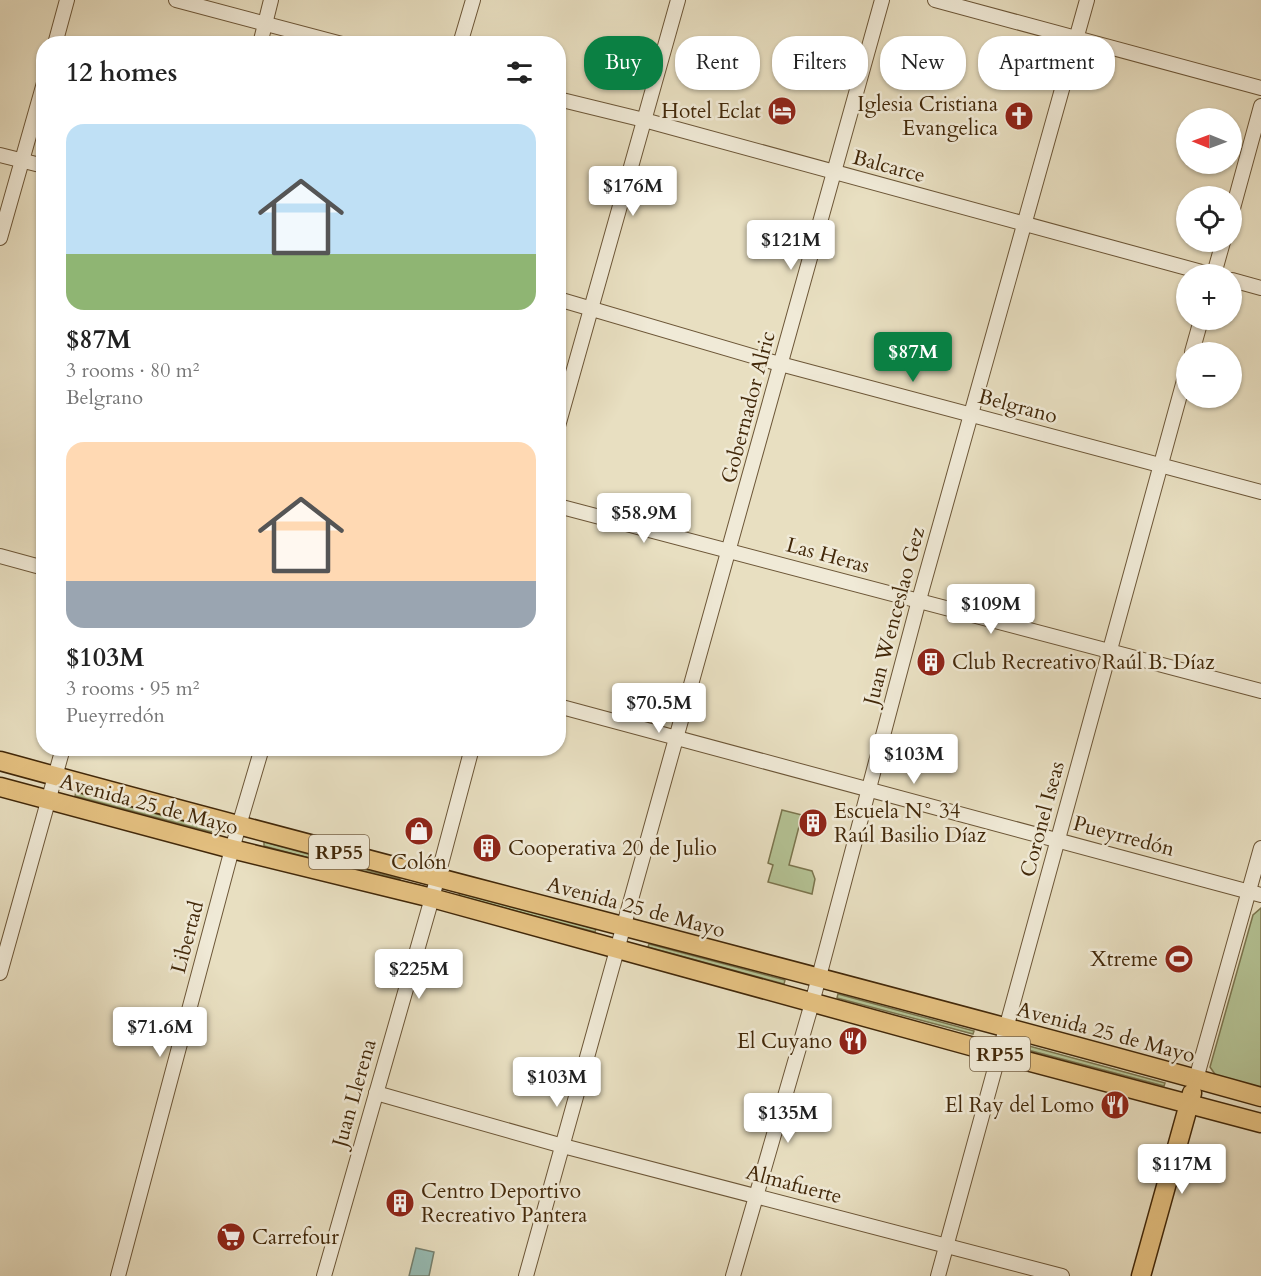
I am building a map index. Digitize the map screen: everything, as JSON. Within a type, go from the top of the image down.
[{"type":"main road","name":"Avenida 25 de Mayo","points":[[0,761],[240,827],[438,877],[1261,1097]]},
{"type":"main road","name":"Avenida 25 de Mayo","points":[[0,787],[232,849],[432,898],[1261,1123]]},
{"type":"main road","points":[[1141,1276],[1196,1079]]},
{"type":"street","points":[[57,36],[67,0]]},
{"type":"street","points":[[176,0],[313,36]]},
{"type":"street","points":[[262,36],[271,0]]},
{"type":"street","points":[[462,36],[473,0]]},
{"type":"street","points":[[566,397],[678,0]]},
{"type":"street","name":"Gobernador Alric","points":[[526,1276],[882,0]]},
{"type":"street","points":[[935,0],[1070,36]]},
{"type":"street","name":"Juan Wenceslao Gez","points":[[1078,36],[1087,0]]},
{"type":"street","points":[[1115,48],[1261,88]]},
{"type":"street","name":"Juan Wenceslao Gez","points":[[733,1276],[812,1003],[919,600],[1062,90]]},
{"type":"street","name":"Balcarce","points":[[566,101],[644,120],[1176,265]]},
{"type":"street","points":[[1239,186],[1261,106]]},
{"type":"street","points":[[0,238],[36,111]]},
{"type":"street","points":[[0,155],[36,164]]},
{"type":"street","points":[[1242,283],[1261,288]]},
{"type":"street","name":"Belgrano","points":[[566,301],[769,361],[1261,492]]},
{"type":"street","name":"Coronel Iseas","points":[[938,1276],[1177,408]]},
{"type":"street","name":"Las Heras","points":[[566,508],[1261,691]]},
{"type":"street","points":[[0,556],[36,566]]},
{"type":"street","name":"Pueyrredón","points":[[566,708],[1255,893]]},
{"type":"street","points":[[0,973],[61,756]]},
{"type":"street","name":"Libertad","points":[[118,1276],[232,849],[260,756]]},
{"type":"street","name":"Juan Llerena","points":[[324,1276],[438,877],[470,756]]},
{"type":"street","points":[[1196,1079],[1255,893],[1261,848]]},
{"type":"street","name":"Almafuerte","points":[[376,1093],[563,1146],[1062,1276]]},
{"type":"green space","points":[[76,792],[212,829],[211,832],[75,796]]},
{"type":"green space","points":[[782,810],[802,815],[789,865],[812,871],[815,879],[812,894],[768,882],[773,865],[768,863]]},
{"type":"green space","points":[[264,842],[400,879],[399,882],[264,846]]},
{"type":"green space","points":[[460,892],[596,929],[595,932],[459,896]]},
{"type":"green space","points":[[1261,908],[1261,1088],[1217,1077],[1210,1067],[1253,915]]},
{"type":"green space","points":[[649,944],[785,980],[784,984],[648,947]]},
{"type":"green space","points":[[838,994],[974,1031],[973,1034],[837,998]]},
{"type":"green space","points":[[1029,1046],[1165,1083],[1164,1086],[1028,1050]]},
{"type":"water","points":[[416,1248],[434,1252],[429,1276],[409,1276]]},
{"type":"place","name":"Hotel Eclat","points":[[782,111]]},
{"type":"place","name":"Iglesia Cristiana Evangelica","points":[[1019,116]]},
{"type":"place","name":"Club Recreativo Raúl B. Díaz","points":[[931,662]]},
{"type":"place","name":"Escuela N° 34 Raúl Basilio Díaz","points":[[813,823]]},
{"type":"place","name":"Colón","points":[[419,831]]},
{"type":"place","name":"Cooperativa 20 de Julio","points":[[487,848]]},
{"type":"place","name":"Xtreme","points":[[1179,959]]},
{"type":"place","name":"El Cuyano","points":[[853,1041]]},
{"type":"place","name":"El Ray del Lomo","points":[[1115,1105]]},
{"type":"place","name":"Centro Deportivo Recreativo Pantera","points":[[400,1203]]},
{"type":"place","name":"Carrefour","points":[[231,1237]]}]
